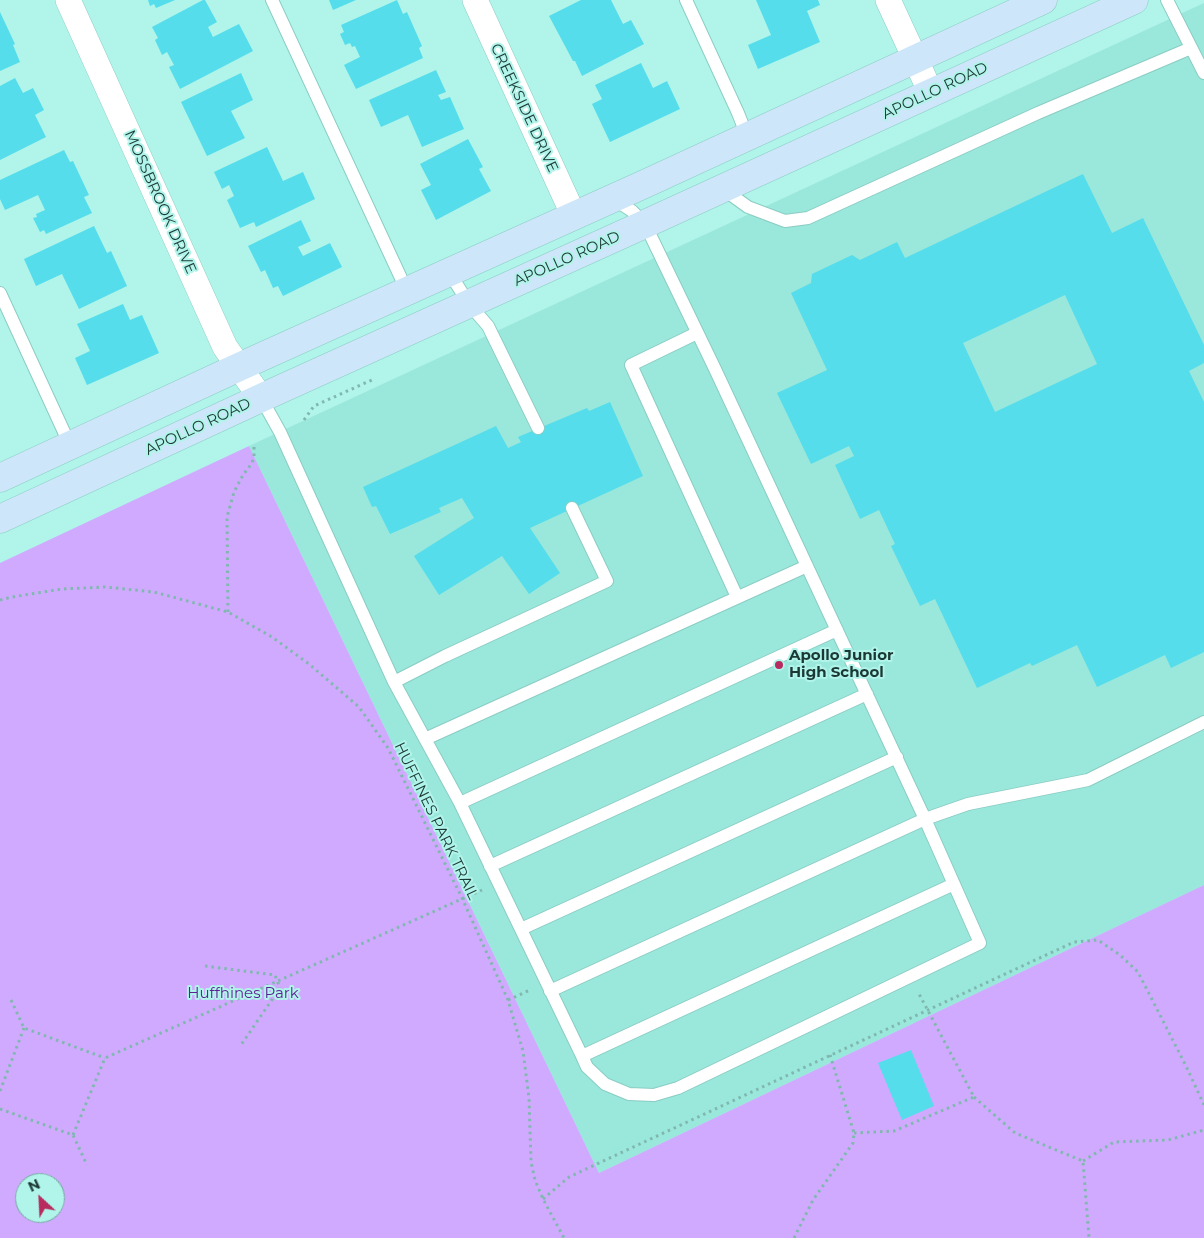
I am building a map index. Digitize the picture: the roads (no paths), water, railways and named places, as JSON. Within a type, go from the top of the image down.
[{"type":"street","name":"MOSSBROOK DRIVE","points":[[68,0],[225,347],[261,398]]},
{"type":"street","name":"CREEKSIDE DRIVE","points":[[475,0],[574,216]]},
{"type":"street","points":[[888,0],[930,92]]},
{"type":"street","points":[[0,478],[1043,0]]},
{"type":"street","name":"APOLLO ROAD","points":[[0,519],[1134,0]]},
{"type":"lane","points":[[272,0],[407,291]]},
{"type":"lane","points":[[686,0],[747,136]]},
{"type":"lane","points":[[1167,0],[1204,73]]},
{"type":"lane","points":[[723,188],[748,207],[785,221],[808,218],[1038,113],[1191,48]]},
{"type":"lane","points":[[261,398],[280,432],[394,682],[460,803],[587,1067],[605,1084],[629,1094],[654,1096],[678,1088],[980,943],[897,757],[645,224],[623,205],[606,201]]},
{"type":"lane","points":[[450,272],[469,304],[488,326],[538,428]]},
{"type":"lane","points":[[0,293],[70,446]]},
{"type":"lane","points":[[698,333],[631,365],[737,597]]},
{"type":"lane","points":[[394,682],[606,581],[572,508]]},
{"type":"lane","points":[[425,739],[806,566]]},
{"type":"lane","points":[[460,803],[837,630]]},
{"type":"lane","points":[[490,866],[867,694]]},
{"type":"lane","points":[[550,991],[925,819],[968,804],[1088,780],[1204,722]]},
{"type":"lane","points":[[521,929],[897,757]]},
{"type":"lane","points":[[582,1056],[954,884]]},
{"type":"place","name":"Apollo Junior High School","points":[[779,665]]},
{"type":"park label","name":"Huffhines Park","points":[[243,994]]}]
